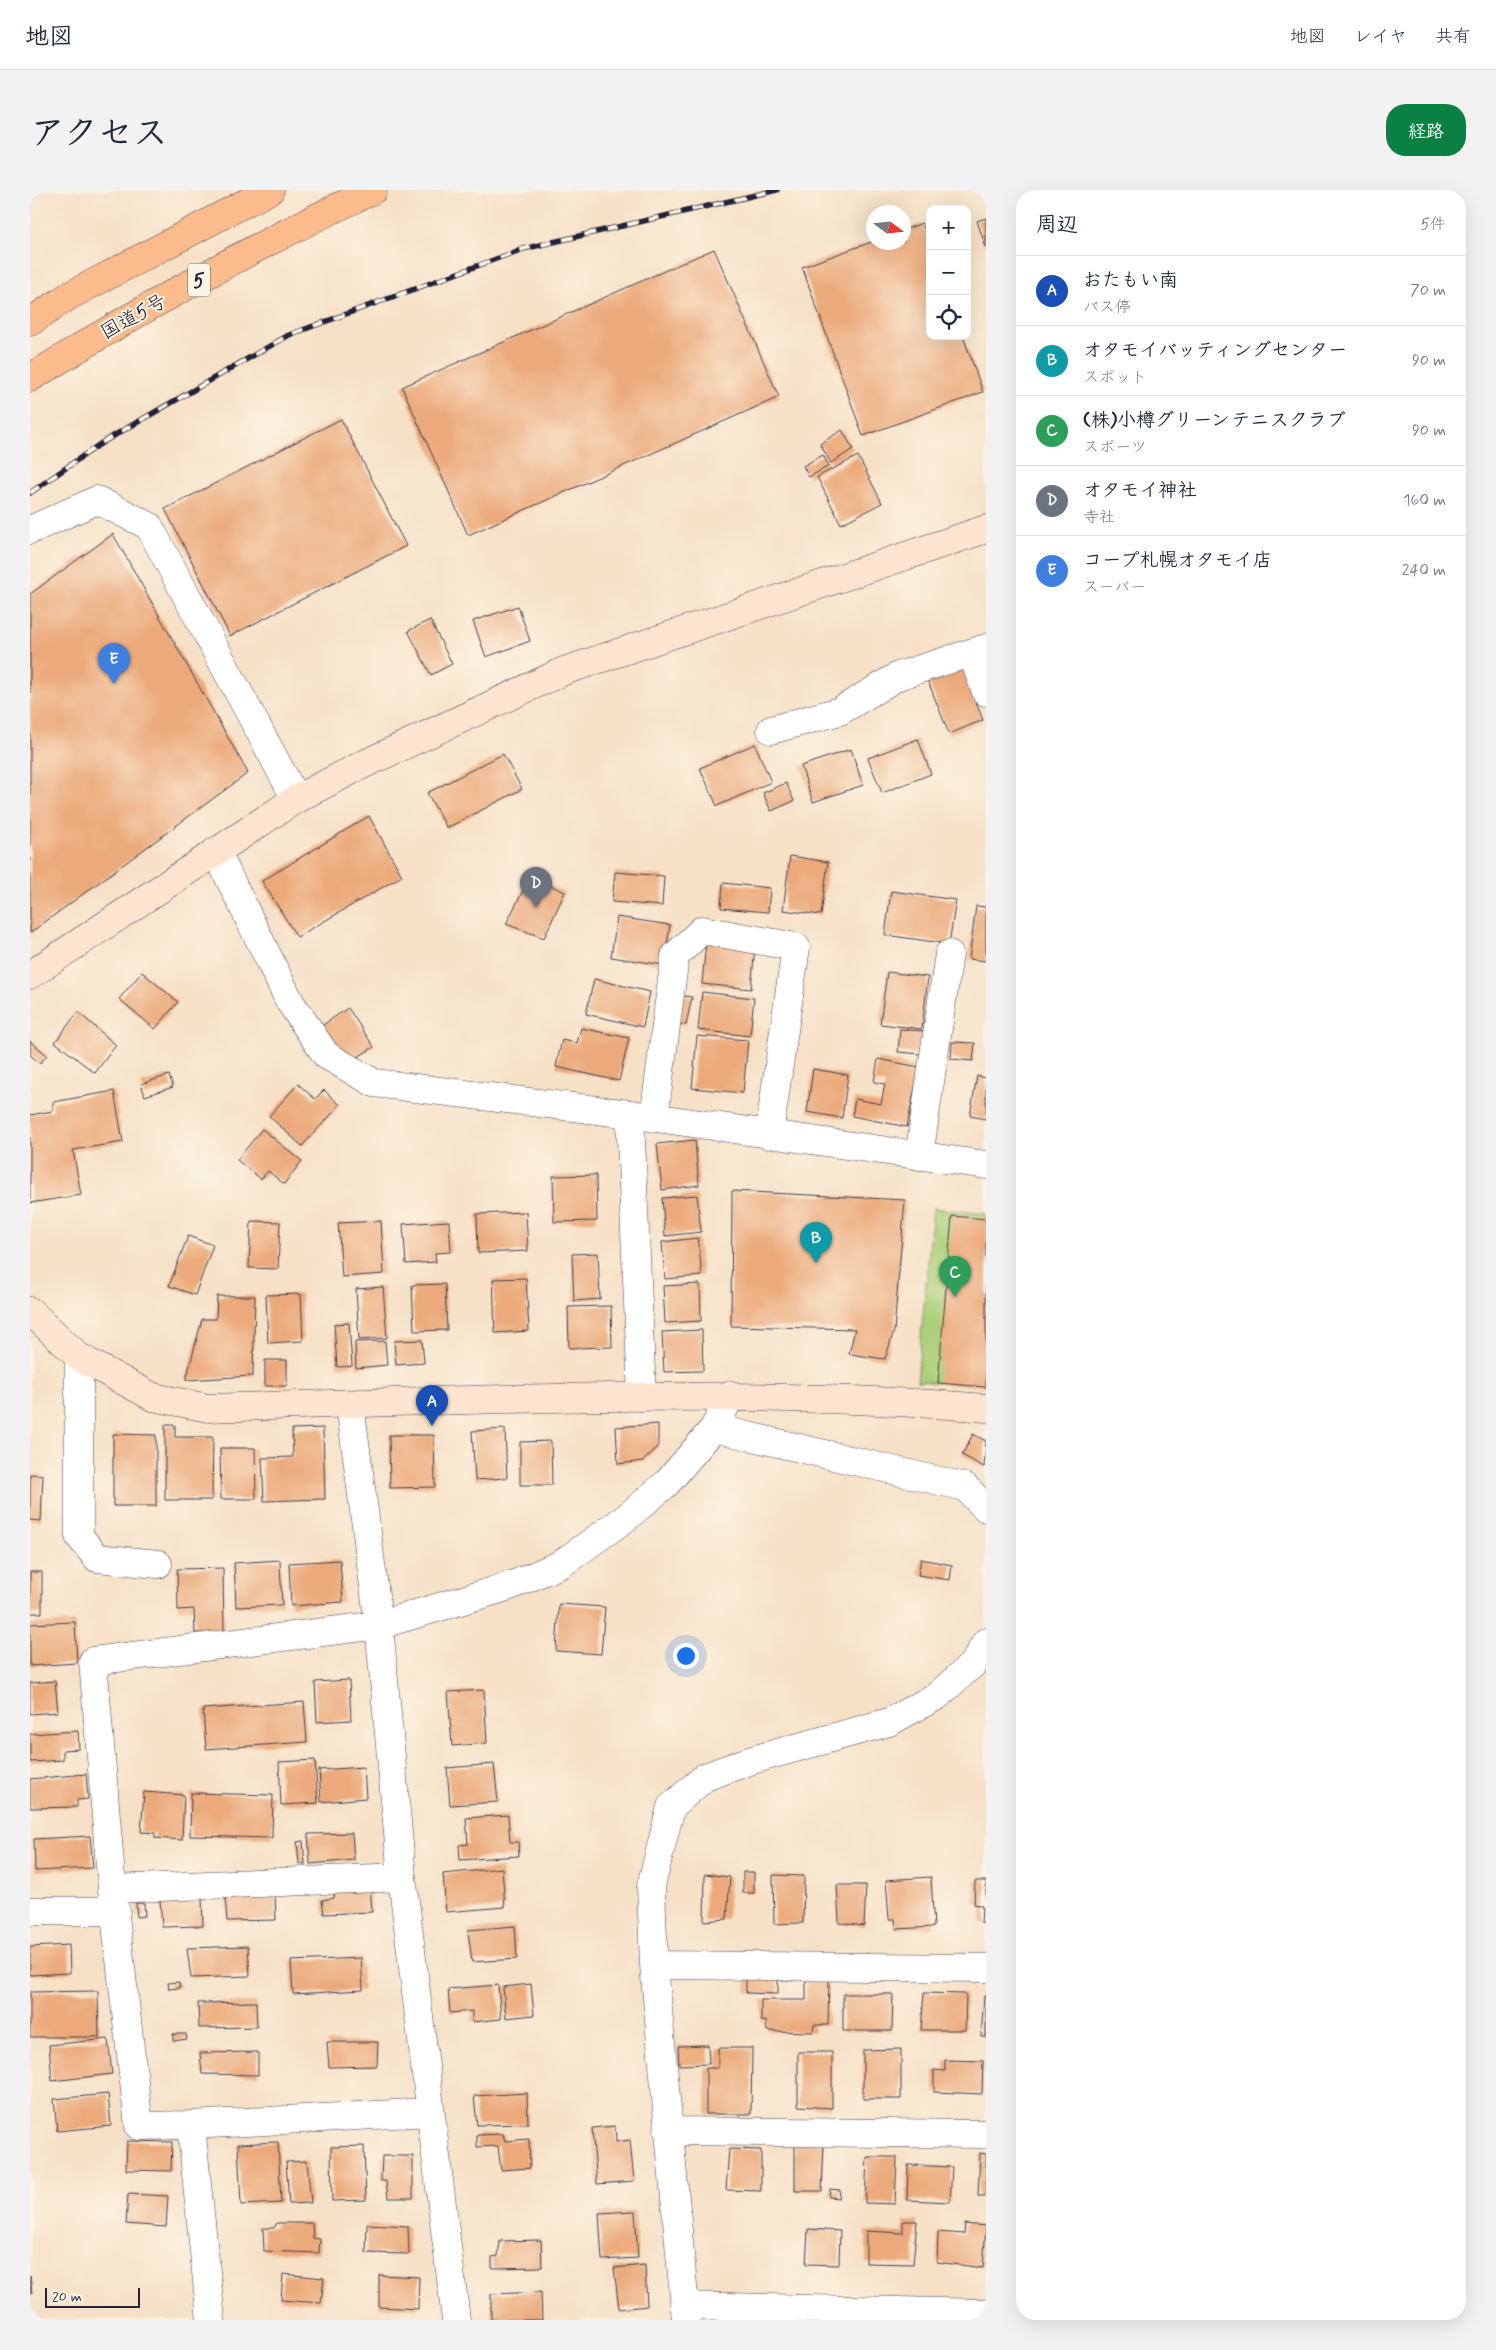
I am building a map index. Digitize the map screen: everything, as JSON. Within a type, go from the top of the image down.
[{"type":"highway","name":"5","points":[[30,322],[70,296],[270,190]]},
{"type":"highway","name":"国道5号","points":[[30,378],[92,339],[277,237],[373,190]]},
{"type":"street","points":[[30,530],[97,500],[149,526],[296,799]]},
{"type":"street","points":[[30,975],[296,799],[362,765],[564,671],[986,529]]},
{"type":"street","points":[[771,730],[840,711],[898,676],[979,651],[986,692]]},
{"type":"street","points":[[216,851],[290,1002],[326,1055],[374,1083],[642,1116],[986,1165]]},
{"type":"street","points":[[642,1397],[642,1116],[675,956],[702,930],[796,947],[770,1134]]},
{"type":"street","points":[[919,1156],[949,954]]},
{"type":"street","points":[[30,1311],[79,1357],[153,1397],[208,1408],[731,1395],[920,1402],[986,1408]]},
{"type":"street","points":[[79,1357],[79,1536],[97,1558],[158,1564]]},
{"type":"street","points":[[430,2112],[139,2126],[114,1900],[93,1661],[379,1625],[510,1586],[561,1564],[627,1517],[667,1483],[714,1428],[731,1395]]},
{"type":"street","points":[[350,1404],[379,1625],[402,1877],[456,2320]]},
{"type":"street","points":[[714,1428],[965,1488],[986,1508]]},
{"type":"street","points":[[986,1642],[974,1663],[937,1696],[889,1722],[749,1761],[705,1777],[671,1807],[651,1886],[654,1965],[685,2313],[986,2313]]},
{"type":"street","points":[[30,1911],[114,1900],[402,1877]]},
{"type":"street","points":[[654,1965],[986,1968]]},
{"type":"street","points":[[191,2125],[211,2320]]},
{"type":"street","points":[[668,2131],[986,2134]]},
{"type":"green space","points":[[933,1208],[986,1214],[986,1386],[917,1381]]},
{"type":"building","points":[[986,218],[986,248],[977,221]]},
{"type":"building","points":[[922,223],[926,234],[926,340],[964,340],[983,392],[863,436],[802,267],[866,244],[866,250],[911,250],[911,227]]},
{"type":"building","points":[[714,249],[779,397],[468,535],[402,387]]},
{"type":"building","points":[[341,419],[406,546],[230,636],[165,509]]},
{"type":"building","points":[[842,430],[853,449],[831,463],[820,444]]},
{"type":"building","points":[[823,455],[829,466],[809,477],[803,466]]},
{"type":"building","points":[[858,456],[882,503],[841,524],[817,477]]},
{"type":"building","points":[[113,534],[248,773],[30,933],[30,594]]},
{"type":"building","points":[[518,606],[530,641],[486,657],[473,621]]},
{"type":"building","points":[[430,620],[452,664],[431,675],[408,631]]},
{"type":"building","points":[[962,667],[983,720],[949,734],[928,681]]},
{"type":"building","points":[[918,739],[931,774],[882,793],[868,758]]},
{"type":"building","points":[[755,744],[771,782],[717,806],[700,768]]},
{"type":"building","points":[[851,749],[863,785],[813,802],[801,766]]},
{"type":"building","points":[[503,754],[522,789],[447,828],[427,793]]},
{"type":"building","points":[[786,783],[794,801],[771,811],[763,793]]},
{"type":"building","points":[[369,816],[402,876],[297,937],[262,881]]},
{"type":"building","points":[[790,856],[828,862],[821,915],[783,910]]},
{"type":"building","points":[[615,872],[664,876],[662,906],[612,902]]},
{"type":"building","points":[[530,877],[565,892],[544,938],[506,924]]},
{"type":"building","points":[[723,883],[770,888],[768,912],[721,908]]},
{"type":"building","points":[[891,891],[956,900],[949,944],[885,935]]},
{"type":"building","points":[[976,906],[986,907],[986,961],[969,959]]},
{"type":"building","points":[[617,917],[670,925],[664,965],[611,957]]},
{"type":"building","points":[[706,942],[755,947],[751,989],[702,984]]},
{"type":"building","points":[[142,972],[178,1002],[155,1029],[119,999]]},
{"type":"building","points":[[887,972],[928,977],[922,1029],[880,1024]]},
{"type":"building","points":[[594,979],[650,992],[643,1027],[586,1014]]},
{"type":"building","points":[[702,992],[754,998],[750,1036],[698,1030]]},
{"type":"building","points":[[675,995],[692,997],[686,1025],[670,1022]]},
{"type":"building","points":[[348,1008],[374,1047],[338,1069],[314,1031]]},
{"type":"building","points":[[78,1012],[116,1045],[95,1073],[55,1042]]},
{"type":"building","points":[[581,1028],[629,1038],[619,1081],[556,1067],[562,1040],[577,1043]]},
{"type":"building","points":[[900,1029],[924,1031],[922,1054],[898,1052]]},
{"type":"building","points":[[697,1036],[748,1040],[743,1093],[692,1088]]},
{"type":"building","points":[[30,1041],[47,1055],[40,1063],[30,1055]]},
{"type":"building","points":[[952,1042],[975,1043],[973,1061],[951,1059]]},
{"type":"building","points":[[878,1059],[919,1067],[907,1127],[852,1116],[855,1099],[881,1104],[885,1084],[874,1082]]},
{"type":"building","points":[[813,1069],[848,1075],[842,1118],[807,1112]]},
{"type":"building","points":[[169,1075],[173,1087],[145,1096],[141,1084]]},
{"type":"building","points":[[977,1076],[986,1078],[986,1119],[970,1116]]},
{"type":"building","points":[[298,1084],[315,1099],[324,1090],[340,1105],[302,1146],[269,1116]]},
{"type":"building","points":[[114,1091],[123,1142],[73,1150],[81,1195],[30,1203],[30,1115],[53,1111],[53,1102]]},
{"type":"building","points":[[262,1129],[302,1161],[284,1184],[268,1171],[261,1179],[237,1160]]},
{"type":"building","points":[[695,1140],[699,1185],[662,1190],[657,1144]]},
{"type":"building","points":[[596,1175],[597,1221],[554,1222],[553,1176]]},
{"type":"building","points":[[732,1191],[905,1200],[894,1331],[885,1359],[849,1354],[855,1329],[731,1326]]},
{"type":"building","points":[[697,1195],[701,1232],[665,1236],[662,1198]]},
{"type":"building","points":[[526,1212],[528,1251],[478,1253],[477,1214]]},
{"type":"building","points":[[952,1216],[986,1219],[986,1387],[938,1383]]},
{"type":"building","points":[[251,1221],[280,1222],[278,1269],[249,1268]]},
{"type":"building","points":[[381,1221],[384,1274],[342,1277],[338,1223]]},
{"type":"building","points":[[449,1221],[451,1252],[435,1253],[436,1262],[406,1264],[403,1224]]},
{"type":"building","points":[[188,1236],[213,1245],[195,1295],[169,1286]]},
{"type":"building","points":[[698,1238],[702,1276],[665,1279],[662,1242]]},
{"type":"building","points":[[598,1253],[600,1299],[574,1301],[572,1254]]},
{"type":"building","points":[[526,1278],[529,1331],[495,1333],[493,1279]]},
{"type":"building","points":[[445,1284],[447,1330],[414,1331],[412,1285]]},
{"type":"building","points":[[700,1284],[701,1321],[665,1323],[663,1286]]},
{"type":"building","points":[[383,1287],[387,1338],[359,1340],[356,1289]]},
{"type":"building","points":[[301,1294],[303,1341],[268,1343],[266,1295]]},
{"type":"building","points":[[217,1296],[255,1296],[253,1376],[186,1380],[202,1319],[216,1319]]},
{"type":"building","points":[[611,1306],[612,1347],[569,1348],[568,1307]]},
{"type":"building","points":[[349,1323],[352,1366],[337,1367],[334,1324]]},
{"type":"building","points":[[702,1330],[703,1371],[664,1372],[662,1332]]},
{"type":"building","points":[[422,1340],[424,1363],[396,1365],[394,1341]]},
{"type":"building","points":[[385,1341],[387,1365],[356,1368],[355,1342]]},
{"type":"building","points":[[265,1360],[287,1360],[287,1386],[265,1386]]},
{"type":"building","points":[[658,1424],[658,1447],[643,1461],[618,1464],[616,1427]]},
{"type":"building","points":[[165,1425],[175,1425],[175,1437],[213,1437],[212,1500],[165,1500]]},
{"type":"building","points":[[323,1428],[325,1499],[264,1501],[262,1458],[293,1457],[292,1429]]},
{"type":"building","points":[[505,1429],[507,1478],[475,1480],[472,1431]]},
{"type":"building","points":[[113,1434],[156,1435],[156,1506],[113,1506]]},
{"type":"building","points":[[973,1434],[986,1441],[984,1467],[962,1455]]},
{"type":"building","points":[[389,1435],[434,1435],[435,1487],[390,1488]]},
{"type":"building","points":[[551,1441],[552,1485],[520,1485],[520,1442]]},
{"type":"building","points":[[220,1448],[255,1448],[256,1499],[221,1499]]},
{"type":"building","points":[[30,1474],[43,1475],[41,1521],[30,1520]]},
{"type":"building","points":[[921,1559],[952,1565],[950,1580],[918,1575]]},
{"type":"building","points":[[280,1560],[282,1605],[236,1607],[234,1563]]},
{"type":"building","points":[[340,1560],[343,1602],[291,1606],[289,1563]]},
{"type":"building","points":[[223,1568],[224,1633],[195,1633],[194,1609],[178,1610],[177,1569]]},
{"type":"building","points":[[30,1572],[42,1572],[42,1613],[30,1613]]},
{"type":"building","points":[[559,1604],[605,1607],[601,1654],[556,1651]]},
{"type":"building","points":[[75,1622],[77,1663],[30,1666],[30,1624]]},
{"type":"building","points":[[349,1680],[351,1720],[317,1722],[315,1682]]},
{"type":"building","points":[[55,1681],[58,1712],[30,1714],[30,1683]]},
{"type":"building","points":[[484,1690],[487,1743],[452,1746],[448,1692]]},
{"type":"building","points":[[304,1702],[307,1742],[206,1749],[203,1709]]},
{"type":"building","points":[[78,1731],[79,1749],[63,1750],[63,1760],[30,1762],[30,1734]]},
{"type":"building","points":[[315,1760],[318,1803],[281,1805],[279,1762]]},
{"type":"building","points":[[494,1764],[498,1802],[450,1805],[447,1768]]},
{"type":"building","points":[[364,1767],[366,1798],[321,1802],[319,1770]]},
{"type":"building","points":[[86,1774],[88,1799],[77,1800],[77,1807],[30,1808],[30,1779]]},
{"type":"building","points":[[144,1792],[184,1795],[182,1840],[155,1838],[155,1833],[141,1832]]},
{"type":"building","points":[[191,1793],[273,1795],[272,1838],[190,1836]]},
{"type":"building","points":[[508,1815],[510,1842],[518,1842],[519,1856],[460,1860],[459,1845],[468,1844],[466,1818]]},
{"type":"building","points":[[352,1833],[354,1860],[310,1864],[308,1834]]},
{"type":"building","points":[[90,1836],[93,1868],[35,1871],[34,1839]]},
{"type":"building","points":[[303,1841],[305,1864],[299,1864],[297,1842]]},
{"type":"building","points":[[502,1868],[505,1907],[446,1912],[443,1874]]},
{"type":"building","points":[[743,1872],[754,1872],[754,1893],[743,1893]]},
{"type":"building","points":[[705,1874],[730,1877],[727,1919],[704,1921]]},
{"type":"building","points":[[773,1875],[804,1876],[803,1923],[774,1924]]},
{"type":"building","points":[[931,1877],[934,1927],[896,1929],[895,1919],[889,1919],[886,1880]]},
{"type":"building","points":[[975,1881],[986,1881],[986,1924],[981,1923],[982,1906],[974,1904]]},
{"type":"building","points":[[370,1884],[372,1912],[324,1914],[322,1900],[334,1898],[334,1886]]},
{"type":"building","points":[[837,1885],[866,1885],[864,1926],[839,1923]]},
{"type":"building","points":[[275,1894],[276,1920],[227,1921],[225,1895]]},
{"type":"building","points":[[202,1898],[203,1926],[162,1927],[160,1899]]},
{"type":"building","points":[[136,1903],[144,1903],[145,1916],[137,1917]]},
{"type":"building","points":[[515,1926],[517,1959],[472,1962],[468,1930]]},
{"type":"building","points":[[69,1945],[70,1973],[30,1975],[30,1947]]},
{"type":"building","points":[[248,1946],[250,1976],[191,1978],[187,1948]]},
{"type":"building","points":[[361,1958],[363,1990],[293,1994],[291,1961]]},
{"type":"building","points":[[746,1971],[778,1971],[778,1994],[746,1993]]},
{"type":"building","points":[[806,1979],[829,1979],[828,2025],[814,2025],[813,2032],[767,2031],[766,2021],[761,2021],[761,2000],[806,2000]]},
{"type":"building","points":[[179,1982],[180,1988],[169,1989],[168,1983]]},
{"type":"building","points":[[531,1984],[534,2015],[506,2018],[503,1987]]},
{"type":"building","points":[[498,1985],[501,2019],[472,2022],[472,2011],[450,2013],[448,1989]]},
{"type":"building","points":[[98,1991],[99,2037],[30,2037],[30,1992]]},
{"type":"building","points":[[924,1993],[966,1994],[965,2030],[921,2030]]},
{"type":"building","points":[[843,1994],[893,1994],[892,2031],[843,2031]]},
{"type":"building","points":[[984,1996],[986,1996],[986,2037],[981,2037]]},
{"type":"building","points":[[256,2002],[257,2027],[199,2028],[198,2003]]},
{"type":"building","points":[[173,2034],[186,2034],[187,2039],[173,2041]]},
{"type":"building","points":[[108,2039],[112,2074],[52,2081],[49,2045]]},
{"type":"building","points":[[327,2042],[378,2042],[377,2066],[329,2067]]},
{"type":"building","points":[[708,2045],[709,2064],[679,2065],[678,2046]]},
{"type":"building","points":[[718,2048],[752,2048],[751,2114],[706,2114],[706,2068],[718,2068]]},
{"type":"building","points":[[901,2049],[901,2099],[863,2099],[863,2050]]},
{"type":"building","points":[[258,2052],[258,2075],[202,2074],[200,2053]]},
{"type":"building","points":[[798,2052],[832,2052],[832,2108],[798,2106]]},
{"type":"building","points":[[945,2060],[983,2061],[982,2094],[934,2092],[934,2070],[945,2071]]},
{"type":"building","points":[[527,2093],[528,2124],[477,2125],[474,2096]]},
{"type":"building","points":[[108,2094],[111,2126],[57,2131],[54,2099]]},
{"type":"building","points":[[615,2126],[616,2142],[630,2140],[634,2181],[597,2184],[592,2128]]},
{"type":"building","points":[[503,2134],[505,2141],[529,2139],[530,2168],[501,2170],[498,2146],[477,2147],[477,2135]]},
{"type":"building","points":[[127,2141],[172,2142],[171,2171],[126,2170]]},
{"type":"building","points":[[278,2142],[281,2203],[241,2205],[238,2144]]},
{"type":"building","points":[[795,2142],[824,2143],[822,2191],[795,2191]]},
{"type":"building","points":[[364,2146],[366,2200],[332,2201],[331,2147]]},
{"type":"building","points":[[729,2149],[761,2150],[761,2191],[726,2190]]},
{"type":"building","points":[[980,2153],[986,2154],[986,2196],[978,2196]]},
{"type":"building","points":[[382,2156],[413,2156],[413,2198],[388,2198],[386,2181],[381,2181]]},
{"type":"building","points":[[867,2157],[897,2157],[895,2204],[865,2203]]},
{"type":"building","points":[[307,2161],[311,2203],[289,2204],[286,2162]]},
{"type":"building","points":[[908,2165],[952,2167],[950,2202],[907,2200]]},
{"type":"building","points":[[830,2189],[840,2190],[839,2198],[829,2197]]},
{"type":"building","points":[[128,2194],[168,2196],[166,2227],[126,2224]]},
{"type":"building","points":[[635,2211],[638,2258],[602,2260],[599,2213]]},
{"type":"building","points":[[903,2221],[917,2221],[913,2264],[866,2263],[866,2231],[903,2233]]},
{"type":"building","points":[[277,2223],[312,2223],[313,2238],[320,2239],[319,2253],[264,2251],[263,2228],[274,2228]]},
{"type":"building","points":[[367,2224],[408,2226],[409,2254],[366,2253]]},
{"type":"building","points":[[965,2224],[986,2226],[983,2268],[937,2262],[938,2232],[964,2234]]},
{"type":"building","points":[[808,2229],[840,2231],[839,2265],[806,2264]]},
{"type":"building","points":[[541,2240],[542,2267],[492,2268],[492,2257],[498,2256],[500,2241]]},
{"type":"building","points":[[645,2265],[647,2306],[619,2309],[614,2268]]},
{"type":"building","points":[[283,2274],[324,2278],[321,2303],[281,2300]]},
{"type":"building","points":[[379,2275],[419,2277],[418,2309],[379,2307]]},
{"type":"building","points":[[30,2276],[32,2293],[30,2293]]},
{"type":"building","points":[[541,2292],[542,2320],[491,2320],[491,2294]]},
{"type":"railway","points":[[30,493],[103,442],[289,335],[523,249],[777,190]]},
{"type":"place","name":"コープ札幌オタモイ店","points":[[114,684]]},
{"type":"place","name":"オタモイ神社","points":[[536,908]]},
{"type":"place","name":"オタモイバッティングセンター","points":[[816,1263]]},
{"type":"place","name":"(株)小樽グリーンテニスクラブ","points":[[955,1297]]},
{"type":"place","name":"おたもい南","points":[[432,1426]]}]
